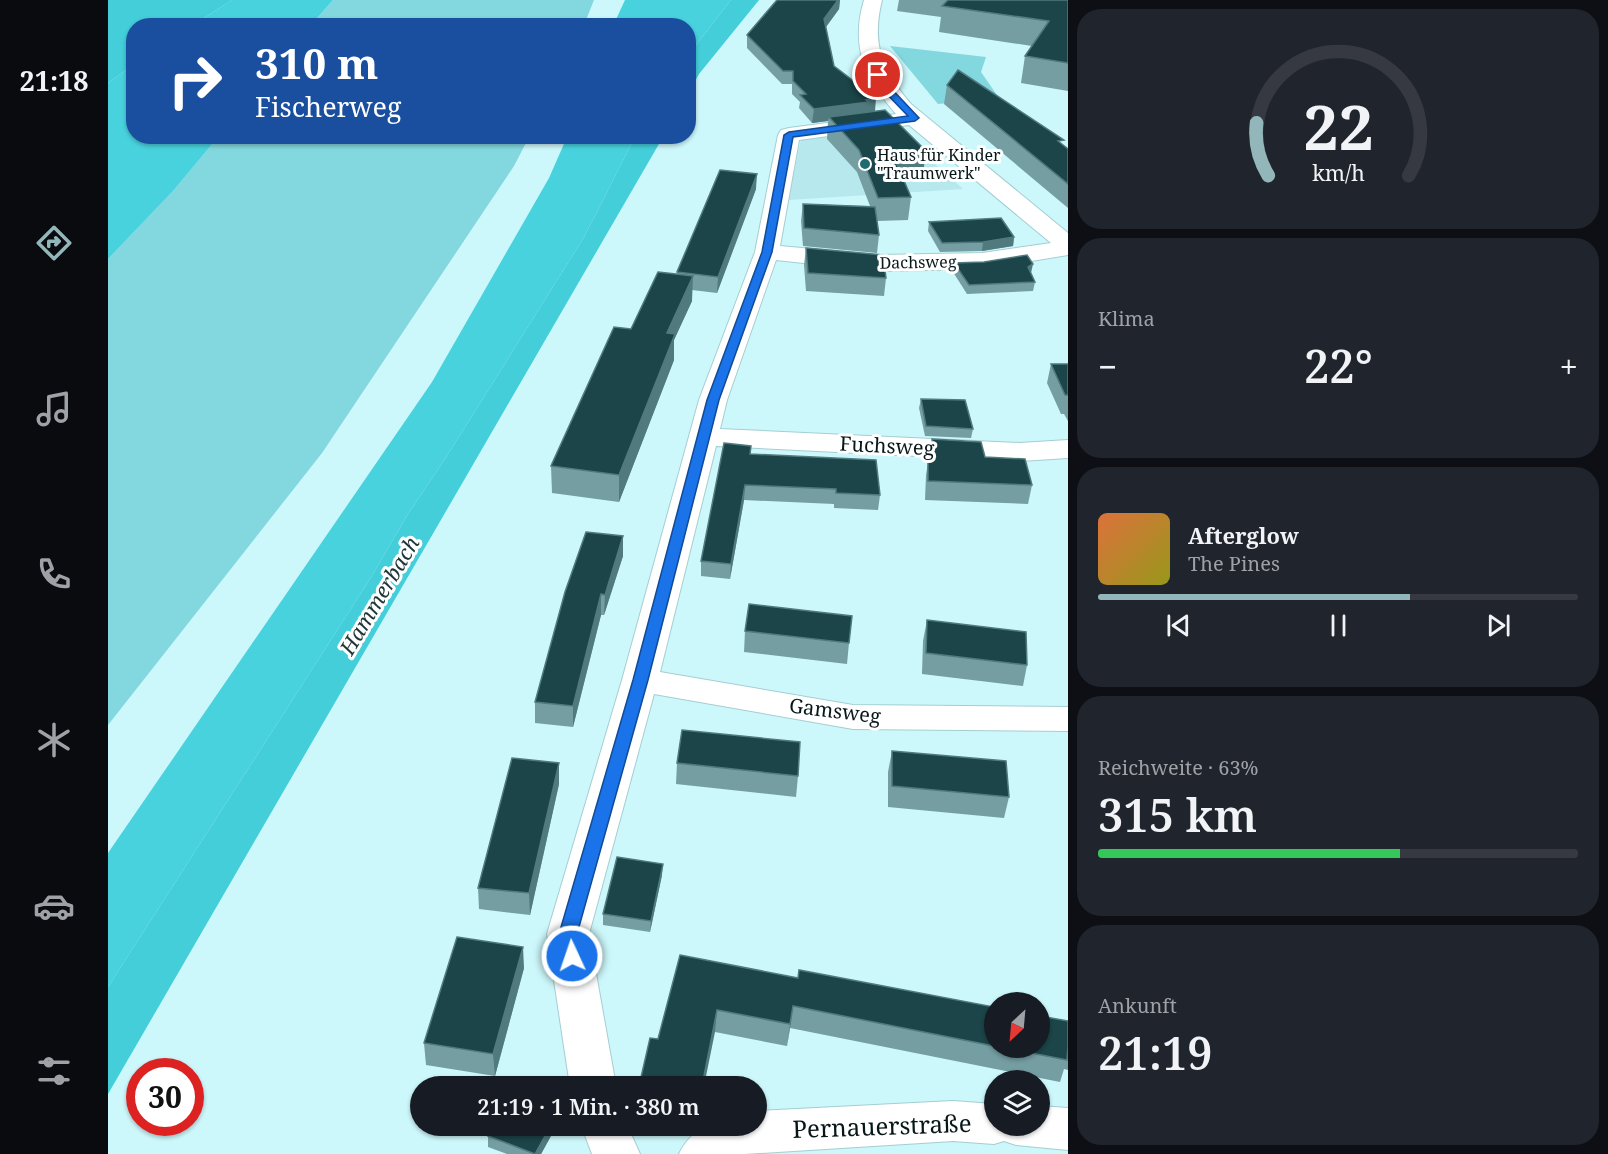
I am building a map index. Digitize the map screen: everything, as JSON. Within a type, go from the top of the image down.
[{"type":"street","points":[[873,0],[867,21],[867,44],[871,63],[884,87],[915,118],[1068,246]]},
{"type":"street","points":[[591,1076],[568,934],[640,680],[713,400],[767,252],[789,135],[915,118]]},
{"type":"street","name":"Dachsweg","points":[[767,252],[878,263],[982,261],[1068,246]]},
{"type":"street","name":"Fuchsweg","points":[[705,437],[1020,452],[1068,448]]},
{"type":"street","name":"Gamsweg","points":[[640,680],[853,717],[1068,719]]},
{"type":"street","name":"Pernauerstraße","points":[[703,1154],[738,1133],[953,1121],[984,1123]]},
{"type":"street","points":[[1050,1128],[1068,1129]]},
{"type":"street","points":[[609,1136],[616,1154]]},
{"type":"shaded area","points":[[232,0],[333,0],[317,18],[204,18]]},
{"type":"shaded area","points":[[333,0],[594,0],[587,18],[317,18]]},
{"type":"shaded area","points":[[625,0],[731,0],[696,45],[696,18],[617,18]]},
{"type":"shaded area","points":[[890,46],[986,57],[981,72],[999,98],[938,104]]},
{"type":"shaded area","points":[[126,70],[126,144],[212,144],[173,191],[108,259],[108,83]]},
{"type":"shaded area","name":"Haus für Kinder \"Traumwerk\"","points":[[895,128],[963,189],[788,200],[801,139]]},
{"type":"shaded area","points":[[212,144],[525,144],[514,166],[322,453],[108,725],[108,259],[173,191]]},
{"type":"shaded area","points":[[564,144],[631,144],[583,239],[408,514],[370,579],[108,987],[108,853],[432,382],[549,178]]},
{"type":"water","points":[[108,0],[232,0],[204,18],[126,18],[126,70],[108,83]]},
{"type":"water","points":[[731,0],[759,0],[696,80],[696,45]]},
{"type":"water","name":"Hammerbach","points":[[631,144],[659,144],[129,1058],[126,1058],[126,1063],[108,1094],[108,987],[583,239]]},
{"type":"building","points":[[777,0],[838,0],[824,19],[834,66],[876,98],[866,100],[869,102],[814,109],[800,95],[806,94],[793,81],[793,71],[783,71],[747,35]]},
{"type":"building","points":[[948,0],[1068,0],[1068,63],[1025,56],[1049,21],[942,6]]},
{"type":"building","points":[[958,70],[1064,140],[1058,141],[1068,149],[1068,184],[947,85]]},
{"type":"building","points":[[885,110],[926,151],[893,155],[911,197],[878,198],[859,150],[829,117]]},
{"type":"building","points":[[720,170],[757,174],[718,277],[677,272]]},
{"type":"building","points":[[803,204],[875,207],[879,235],[804,228]]},
{"type":"building","points":[[1001,218],[1014,237],[983,242],[942,243],[929,222]]},
{"type":"building","points":[[806,248],[883,255],[886,278],[808,273]]},
{"type":"building","points":[[1027,255],[1033,264],[1028,267],[1035,282],[969,285],[954,263],[984,262]]},
{"type":"building","points":[[658,272],[693,276],[667,333],[675,334],[619,475],[551,466],[614,327],[631,329]]},
{"type":"building","points":[[1051,364],[1068,364],[1068,395],[1065,395]]},
{"type":"building","points":[[921,399],[965,400],[973,429],[926,426]]},
{"type":"building","points":[[932,439],[981,442],[985,457],[1025,459],[1032,485],[928,481],[928,456],[935,456]]},
{"type":"building","points":[[724,443],[751,446],[750,454],[876,460],[880,495],[836,493],[836,489],[745,485],[731,564],[701,561]]},
{"type":"building","points":[[586,532],[623,536],[605,595],[601,594],[573,706],[535,702],[565,592]]},
{"type":"building","points":[[749,604],[852,616],[849,643],[745,631]]},
{"type":"building","points":[[927,620],[1026,632],[1027,665],[926,653]]},
{"type":"building","points":[[682,730],[800,742],[798,776],[677,763]]},
{"type":"building","points":[[892,751],[1006,761],[1009,797],[892,786]]},
{"type":"building","points":[[512,758],[559,763],[529,893],[478,888]]},
{"type":"building","points":[[617,857],[663,864],[651,921],[603,914]]},
{"type":"building","points":[[457,937],[523,947],[493,1054],[424,1043]]},
{"type":"building","points":[[680,955],[798,978],[799,970],[984,1005],[984,1044],[793,1006],[790,1024],[717,1010],[704,1076],[641,1076],[650,1038],[658,1039]]},
{"type":"building","points":[[1050,1018],[1068,1021],[1067,1060],[1050,1057]]},
{"type":"building","points":[[488,1136],[545,1136],[535,1154]]},
{"type":"place","name":"Haus für Kinder \"Traumwerk\"","points":[[865,164]]},
{"type":"route","points":[[572,956],[568,934],[640,680],[713,400],[767,252],[789,135],[915,118],[884,87],[878,75]]}]
